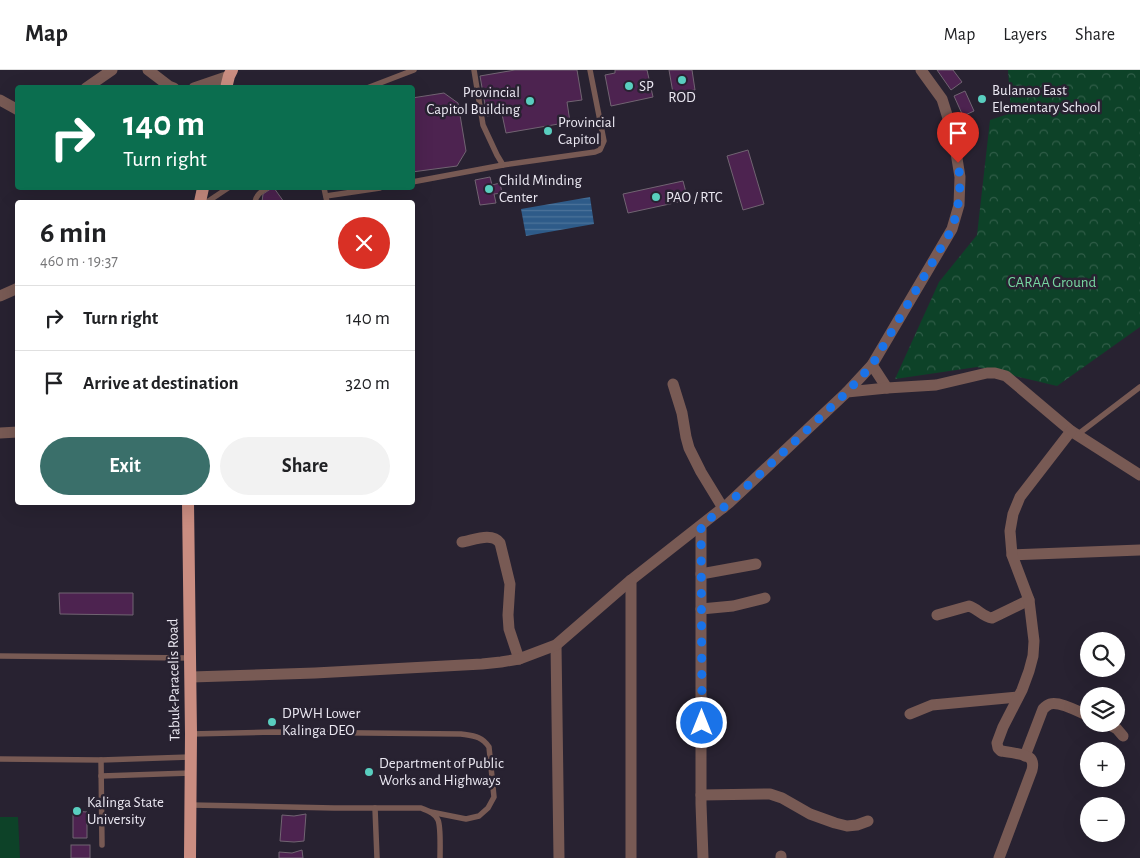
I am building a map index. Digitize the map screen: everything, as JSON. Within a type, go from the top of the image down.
[{"type":"main road","name":"Tabuk-Paracelis Road","points":[[188,505],[191,658],[190,858]]},
{"type":"street","points":[[90,85],[112,70]]},
{"type":"street","points":[[148,70],[167,85]]},
{"type":"street","points":[[191,677],[315,673],[482,664],[519,659],[556,645],[631,580],[723,508],[847,392],[872,365],[952,229],[959,205],[960,177],[954,134],[942,99],[921,70]]},
{"type":"street","points":[[204,85],[229,78]]},
{"type":"street","points":[[0,100],[15,108]]},
{"type":"street","points":[[0,296],[15,289]]},
{"type":"street","points":[[872,365],[887,388]]},
{"type":"street","points":[[847,392],[936,385],[987,373],[1006,376],[1074,433],[1140,475]]},
{"type":"street","points":[[673,384],[680,403],[689,448],[694,460],[723,508]]},
{"type":"street","points":[[0,433],[15,432]]},
{"type":"street","points":[[999,858],[1033,764],[1030,758],[1001,751],[997,743],[1018,698],[1033,656],[1034,641],[1029,600],[1012,555],[1010,531],[1013,514],[1020,498],[1074,433]]},
{"type":"street","points":[[701,526],[701,795],[703,858]]},
{"type":"street","points":[[462,542],[489,537],[497,539],[500,543],[510,584],[509,629],[519,659]]},
{"type":"street","points":[[1012,555],[1140,550]]},
{"type":"street","points":[[701,574],[756,564]]},
{"type":"street","points":[[631,580],[631,858]]},
{"type":"street","points":[[701,609],[741,604],[765,598]]},
{"type":"street","points":[[937,615],[969,606],[986,617],[992,618],[1029,600]]},
{"type":"street","points":[[556,645],[559,858]]},
{"type":"street","points":[[910,714],[932,705],[1018,698]]},
{"type":"street","points":[[1025,756],[1043,709],[1050,704],[1056,704],[1080,712]]},
{"type":"street","points":[[1120,732],[1123,736]]},
{"type":"street","points":[[701,795],[770,794],[782,798],[810,814],[835,823],[848,826],[868,821]]},
{"type":"lane","points":[[375,85],[414,70]]},
{"type":"lane","points":[[474,70],[483,125],[503,165]]},
{"type":"lane","points":[[415,181],[600,150],[604,141],[590,70]]},
{"type":"lane","points":[[210,200],[225,190]]},
{"type":"lane","points":[[255,200],[263,190]]},
{"type":"lane","points":[[326,199],[367,190]]},
{"type":"lane","points":[[1074,433],[1140,387]]},
{"type":"lane","points":[[0,656],[191,658]]},
{"type":"lane","points":[[191,734],[273,732],[461,734],[476,736],[485,741],[489,747],[494,796],[488,808],[479,816],[466,819],[431,812],[421,808],[334,808],[191,804]]},
{"type":"lane","points":[[0,759],[101,760],[191,756]]},
{"type":"lane","points":[[101,760],[102,845]]},
{"type":"lane","points":[[101,776],[191,773]]},
{"type":"lane","points":[[375,808],[377,858]]},
{"type":"lane","points":[[431,812],[438,819],[440,858]]},
{"type":"green space","name":"CARAA Ground","points":[[1008,70],[1140,70],[1140,327],[1057,386],[977,367],[895,379],[939,282],[977,235],[990,120],[1011,113]]},
{"type":"green space","points":[[0,817],[18,817],[20,858],[0,858]]},
{"type":"water","points":[[590,197],[594,224],[526,236],[521,209]]},
{"type":"building","name":"Provincial Capitol Building","points":[[515,70],[577,70],[582,100],[567,102],[570,122],[506,133],[502,114],[487,116],[480,76]]},
{"type":"building","name":"SP","points":[[615,70],[647,70],[653,97],[611,106],[605,75],[615,73]]},
{"type":"building","name":"ROD","points":[[669,70],[692,70],[695,90],[673,93]]},
{"type":"building","points":[[937,70],[953,70],[962,82],[951,90]]},
{"type":"building","points":[[965,91],[974,111],[963,116],[954,96]]},
{"type":"building","points":[[444,93],[458,103],[466,151],[457,166],[415,172],[415,98]]},
{"type":"building","points":[[748,150],[764,204],[743,210],[727,156]]},
{"type":"building","name":"Child Minding Center","points":[[490,177],[492,185],[500,183],[502,193],[494,194],[496,203],[480,205],[475,180]]},
{"type":"building","name":"PAO / RTC","points":[[683,181],[688,200],[628,213],[623,194]]},
{"type":"building","points":[[269,190],[275,190],[283,200],[262,200],[263,194]]},
{"type":"building","points":[[59,593],[133,593],[133,615],[60,614]]},
{"type":"building","points":[[73,811],[87,812],[87,838],[73,838]]},
{"type":"building","points":[[306,814],[304,841],[280,841],[282,815]]},
{"type":"building","points":[[71,845],[90,845],[90,858],[71,858]]},
{"type":"building","points":[[302,850],[303,858],[279,858],[279,852],[292,853]]},
{"type":"place","name":"ROD","points":[[682,80]]},
{"type":"place","name":"SP","points":[[629,86]]},
{"type":"place","name":"Bulanao East Elementary School","points":[[982,99]]},
{"type":"place","name":"Provincial Capitol Building","points":[[530,101]]},
{"type":"place","name":"Provincial Capitol","points":[[548,131]]},
{"type":"place","name":"Child Minding Center","points":[[489,189]]},
{"type":"place","name":"PAO / RTC","points":[[656,197]]},
{"type":"place","name":"DPWH Lower Kalinga DEO","points":[[272,722]]},
{"type":"place","name":"Department of Public Works and Highways","points":[[369,772]]},
{"type":"place","name":"Kalinga State University","points":[[77,811]]},
{"type":"route","points":[[702,723],[701,526],[729,503],[808,429],[872,365],[952,229],[959,205],[960,177],[958,163]]}]
